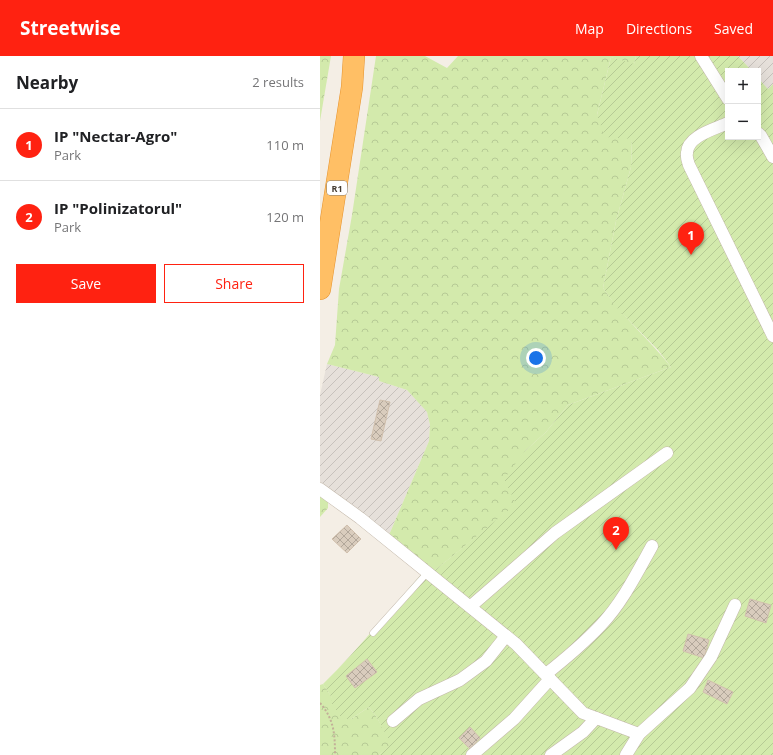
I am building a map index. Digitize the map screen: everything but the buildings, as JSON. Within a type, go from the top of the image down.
[{"type":"highway","points":[[320,203],[346,56]]},
{"type":"highway","name":"R1","points":[[320,288],[352,87],[354,56]]},
{"type":"street","points":[[701,56],[725,94]]},
{"type":"street","points":[[725,124],[696,138],[690,143],[686,152],[689,165],[772,334]]},
{"type":"street","points":[[761,136],[773,157]]},
{"type":"street","points":[[471,606],[555,533],[667,453]]},
{"type":"street","points":[[320,489],[360,518],[471,606],[506,636],[548,676],[583,714],[639,734]]},
{"type":"street","points":[[472,755],[514,720],[548,676],[602,624],[631,584],[652,546]]},
{"type":"street","points":[[626,755],[639,734],[690,688],[711,657],[735,606]]},
{"type":"street","points":[[393,721],[419,699],[460,680],[486,661],[506,636]]},
{"type":"street","points":[[551,755],[583,732],[596,718]]},
{"type":"lane","points":[[373,633],[428,572]]},
{"type":"path","points":[[320,703],[330,714],[335,740],[335,755]]},
{"type":"shaded area","points":[[738,56],[773,56],[773,84],[768,89],[761,81],[761,68],[749,68]]},
{"type":"shaded area","points":[[327,364],[379,377],[379,381],[407,390],[427,411],[430,425],[429,441],[389,535],[320,482],[320,395]]},
{"type":"green space","points":[[320,56],[331,56],[320,121]]},
{"type":"green space","points":[[376,56],[425,56],[447,68],[458,56],[636,56],[634,65],[611,57],[597,115],[632,139],[631,167],[616,221],[603,288],[619,309],[671,367],[568,405],[546,432],[525,451],[517,504],[434,571],[389,535],[429,441],[430,425],[427,412],[407,390],[379,381],[379,377],[327,364],[335,345],[339,289],[352,215]]},
{"type":"green space","points":[[636,56],[738,56],[749,68],[725,68],[725,140],[761,140],[761,81],[768,89],[773,84],[773,755],[379,755],[391,744],[376,716],[369,707],[351,719],[342,719],[331,702],[332,698],[323,684],[351,655],[429,566],[434,571],[516,504],[504,479],[525,451],[546,432],[568,405],[671,367],[658,350],[618,309],[603,288],[616,221],[631,167],[632,139],[605,137],[597,115],[611,57],[634,64]]},
{"type":"green space","points":[[320,495],[328,501],[328,508],[320,517]]},
{"type":"green space","points":[[323,684],[346,719],[351,719],[369,707],[392,744],[379,755],[320,755],[320,685]]},
{"type":"place","name":"IP \"Nectar-Agro\"","points":[[691,255]]},
{"type":"place","name":"IP \"Polinizatorul\"","points":[[616,550]]}]
